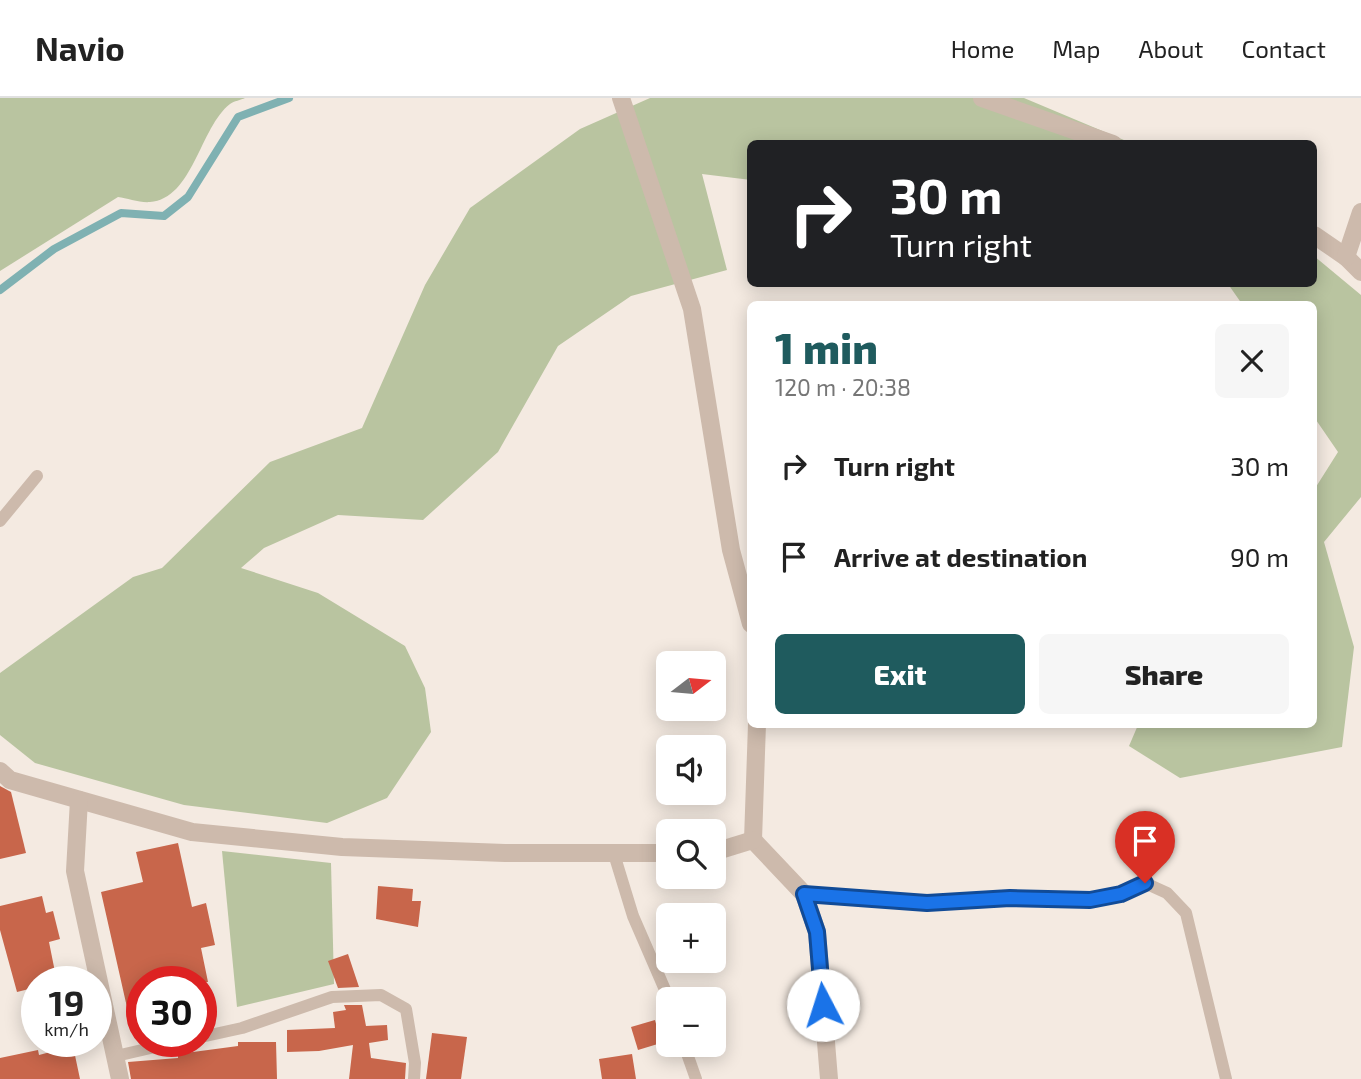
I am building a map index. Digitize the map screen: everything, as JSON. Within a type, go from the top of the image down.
[{"type":"street","points":[[621,98],[692,309],[731,550],[747,609]]},
{"type":"street","points":[[982,98],[1102,140]]},
{"type":"street","points":[[1346,257],[1361,212]]},
{"type":"street","points":[[1317,237],[1346,257],[1361,272]]},
{"type":"street","points":[[757,728],[753,840],[804,894],[817,932],[829,1079]]},
{"type":"street","points":[[0,771],[10,780],[206,834],[342,847],[656,853]]},
{"type":"street","points":[[79,800],[75,872],[120,1079]]},
{"type":"street","points":[[726,848],[753,840]]},
{"type":"lane","points":[[0,521],[37,476]]},
{"type":"lane","points":[[614,853],[633,916],[664,987]]},
{"type":"lane","points":[[804,894],[927,903],[1010,898],[1090,900],[1121,894],[1145,883],[1167,893],[1186,913],[1226,1079]]},
{"type":"lane","points":[[217,1033],[242,1028],[332,997],[381,995],[406,1009],[415,1063],[414,1079]]},
{"type":"lane","points":[[116,1056],[126,1054]]},
{"type":"lane","points":[[688,1057],[696,1079]]},
{"type":"green space","points":[[0,98],[245,98],[230,104],[220,115],[186,176],[165,198],[146,202],[118,197],[0,271]]},
{"type":"green space","points":[[650,98],[1024,98],[1124,140],[747,140],[747,180],[702,174],[727,270],[631,296],[558,346],[498,452],[423,520],[338,515],[264,548],[241,568],[318,593],[405,646],[425,688],[431,732],[387,798],[327,823],[184,805],[35,763],[0,735],[0,673],[133,577],[162,568],[270,462],[362,428],[425,285],[470,208],[580,129]]},
{"type":"green space","points":[[1317,258],[1361,295],[1361,497],[1324,542],[1354,647],[1342,747],[1180,778],[1129,746],[1137,728],[1317,728],[1317,485],[1338,452],[1317,421],[1317,301],[1240,301],[1230,287],[1317,287]]},
{"type":"green space","points":[[222,851],[331,863],[334,984],[237,1007]]},
{"type":"building","points":[[0,786],[11,792],[26,853],[0,859]]},
{"type":"building","points":[[178,843],[192,907],[206,903],[215,945],[201,948],[205,966],[126,966],[126,1003],[101,892],[143,882],[136,852]]},
{"type":"building","points":[[378,886],[413,889],[412,901],[421,901],[418,927],[376,919]]},
{"type":"building","points":[[42,896],[46,913],[53,911],[60,939],[49,942],[54,966],[21,966],[21,991],[17,992],[0,930],[0,906]]},
{"type":"building","points":[[348,954],[359,987],[338,988],[328,961]]},
{"type":"building","points":[[344,1005],[362,1005],[366,1026],[387,1025],[388,1040],[369,1043],[371,1058],[406,1063],[405,1079],[349,1079],[353,1045],[319,1051],[287,1052],[287,1030],[335,1028],[333,1012],[346,1010]]},
{"type":"building","points":[[655,1020],[656,1045],[638,1050],[631,1027]]},
{"type":"building","points":[[432,1033],[467,1037],[461,1079],[426,1079]]},
{"type":"building","points":[[238,1042],[276,1042],[277,1079],[131,1079],[128,1062],[178,1057],[217,1057],[217,1049],[238,1046]]},
{"type":"building","points":[[21,1054],[21,1057],[75,1057],[80,1079],[0,1079],[0,1058]]},
{"type":"building","points":[[632,1054],[636,1079],[602,1079],[599,1059]]},
{"type":"waterway","points":[[0,290],[54,249],[121,213],[164,216],[188,197],[238,117],[289,98]]},
{"type":"route","points":[[823,1005],[817,932],[804,894],[927,903],[1010,898],[1090,900],[1121,894],[1145,883]]}]
